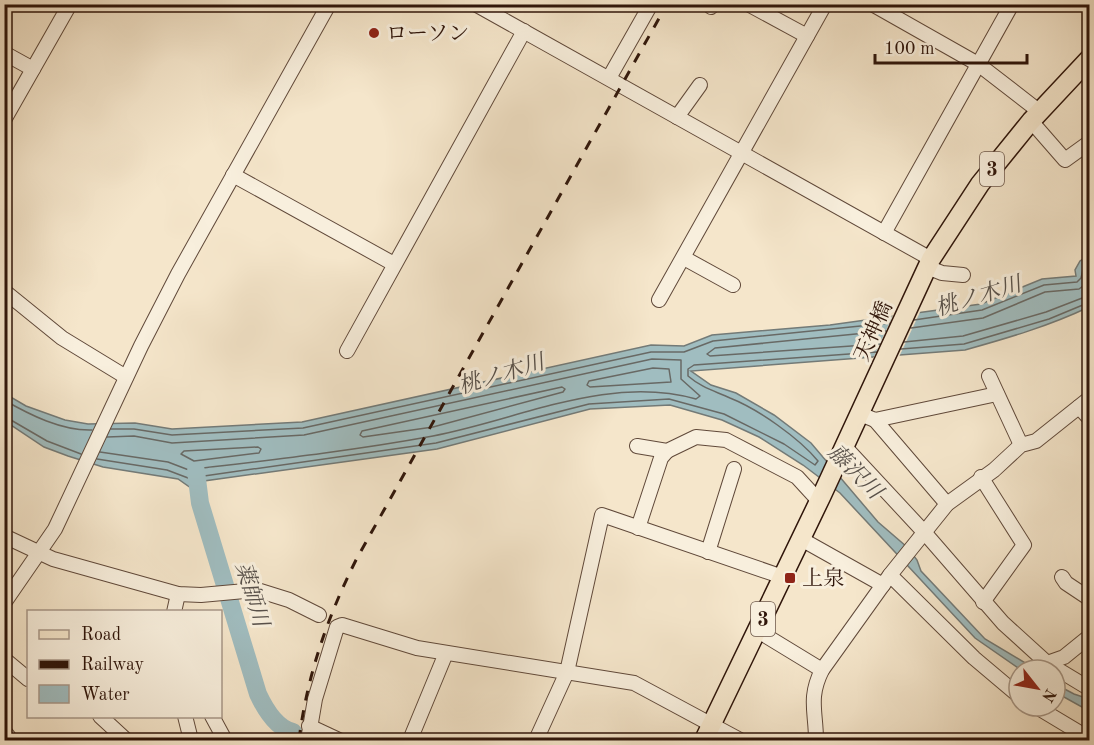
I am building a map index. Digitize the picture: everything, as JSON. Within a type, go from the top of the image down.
[{"type":"main road","name":"3","points":[[929,263],[965,204],[1036,116],[1089,58]]},
{"type":"main road","name":"天神橋","points":[[868,417],[873,386],[929,263]]},
{"type":"main road","name":"3","points":[[708,733],[844,449],[868,417]]},
{"type":"street","points":[[4,120],[70,4]]},
{"type":"street","points":[[4,603],[39,554],[74,492],[123,383],[178,274],[328,4]]},
{"type":"street","points":[[475,4],[884,232],[942,273],[963,275]]},
{"type":"street","points":[[609,78],[651,4]]},
{"type":"street","points":[[748,4],[807,36]]},
{"type":"street","points":[[659,300],[825,4]]},
{"type":"street","points":[[872,4],[978,64],[1036,116],[1065,160],[1089,142]]},
{"type":"street","points":[[884,232],[1012,4]]},
{"type":"street","points":[[348,351],[524,31]]},
{"type":"street","points":[[4,53],[33,69]]},
{"type":"street","points":[[677,117],[700,85]]},
{"type":"street","points":[[233,175],[394,264]]},
{"type":"street","points":[[684,258],[733,285]]},
{"type":"street","points":[[4,291],[123,383]]},
{"type":"street","points":[[947,504],[868,417],[993,386],[1022,445]]},
{"type":"street","points":[[816,741],[812,698],[814,685],[822,670],[889,577],[947,504],[981,477],[994,470],[1022,445],[1036,441],[1084,403],[1089,419]]},
{"type":"street","points":[[638,528],[662,458],[667,451],[696,437],[726,440],[797,477],[820,499]]},
{"type":"street","points":[[637,446],[667,451]]},
{"type":"street","points":[[844,449],[923,533],[983,602],[1042,658]]},
{"type":"street","points":[[708,552],[734,469]]},
{"type":"street","points":[[981,477],[1024,545],[983,602]]},
{"type":"street","points":[[536,741],[567,672],[602,515],[783,577]]},
{"type":"street","points":[[4,536],[39,554],[178,594],[257,590],[275,595],[319,615]]},
{"type":"street","points":[[801,539],[889,577],[974,658],[1007,686]]},
{"type":"street","points":[[1062,577],[1066,583],[1089,599]]},
{"type":"street","points":[[174,610],[178,594]]},
{"type":"street","points":[[308,741],[309,726],[326,660],[338,627],[342,626],[404,645],[634,683],[648,688],[708,733],[740,741]]},
{"type":"street","points":[[758,631],[822,670]]},
{"type":"street","points":[[1061,658],[1089,636]]},
{"type":"street","points":[[410,741],[446,653]]},
{"type":"street","points":[[4,659],[27,678]]},
{"type":"street","points":[[1067,675],[1089,688]]},
{"type":"street","points":[[101,718],[110,735],[126,741]]},
{"type":"street","points":[[185,718],[191,741]]},
{"type":"street","points":[[213,718],[225,741]]},
{"type":"street","points":[[1055,718],[1089,739]]},
{"type":"street","points":[[309,726],[339,741]]},
{"type":"street","points":[[4,731],[11,741]]},
{"type":"water","points":[[1089,255],[1089,307],[1044,326],[997,341],[965,350],[691,371],[711,385],[736,393],[774,415],[811,443],[878,522],[907,547],[917,560],[921,571],[985,639],[1017,658],[1007,658],[1007,660],[975,638],[840,493],[803,465],[759,437],[722,420],[670,405],[590,409],[437,449],[204,481],[198,493],[178,479],[103,467],[68,456],[44,447],[5,421],[4,393],[26,406],[65,420],[88,424],[135,423],[172,429],[302,422],[651,345],[684,346],[712,335],[830,325],[981,304],[1042,279],[1076,276],[1075,270],[1080,261]]},
{"type":"water","points":[[1067,690],[1089,699],[1089,711],[1067,699]]},
{"type":"pier","points":[[921,310],[898,359],[872,361],[894,313]]},
{"type":"waterway","name":"薬師川","points":[[196,471],[200,503],[258,694],[276,722],[293,732]]},
{"type":"waterway","name":"薬師川","points":[[312,735],[322,740]]},
{"type":"railway","points":[[299,740],[313,670],[327,626],[356,560],[667,4]]},
{"type":"place","name":"ローソン","points":[[374,33]]},
{"type":"place","name":"上泉","points":[[790,578]]},
{"type":"water label","name":"桃ノ木川","points":[[978,295]]},
{"type":"water label","name":"桃ノ木川","points":[[501,373]]},
{"type":"water label","name":"藤沢川","points":[[856,471]]}]
